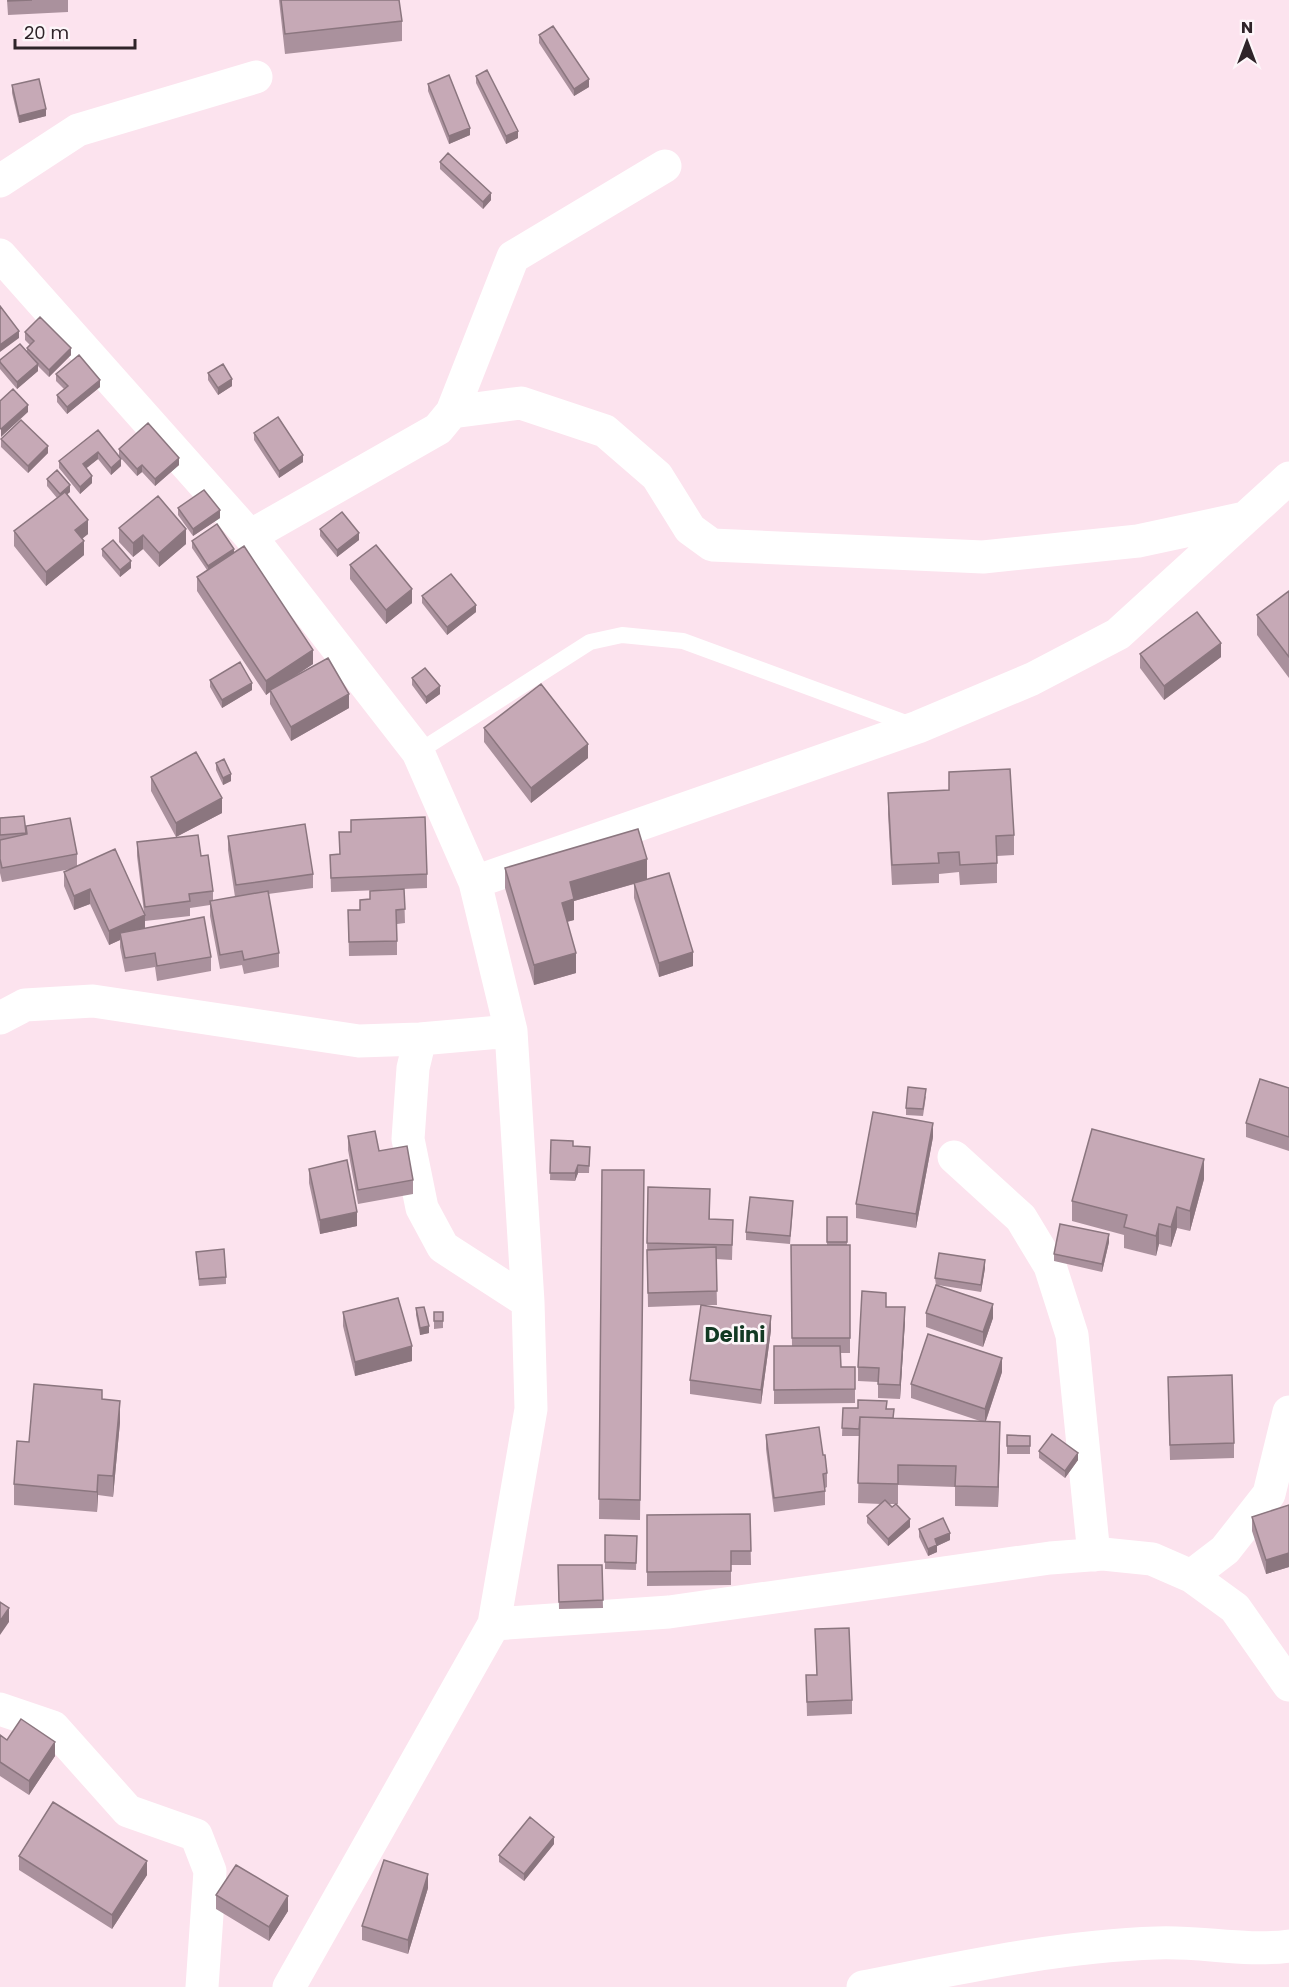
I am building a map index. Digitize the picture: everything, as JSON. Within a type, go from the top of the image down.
[{"type":"street","points":[[0,181],[78,130],[256,77]]},
{"type":"street","points":[[250,536],[438,429],[452,412],[513,257],[665,166]]},
{"type":"street","points":[[0,255],[250,536],[418,752],[475,882],[511,1031],[528,1302],[531,1409],[494,1624],[295,1986]]},
{"type":"street","points":[[452,412],[521,403],[606,431],[657,476],[690,529],[712,545],[983,557],[1138,541],[1246,518]]},
{"type":"street","points":[[475,882],[918,727],[1032,679],[1118,634],[1289,478]]},
{"type":"street","points":[[0,1018],[24,1005],[93,1001],[359,1041],[420,1039],[511,1031]]},
{"type":"street","points":[[420,1039],[413,1068],[408,1139],[422,1208],[443,1247],[528,1302]]},
{"type":"street","points":[[954,1157],[1021,1218],[1050,1266],[1072,1335],[1094,1555]]},
{"type":"street","points":[[1191,1576],[1225,1550],[1269,1494],[1289,1412]]},
{"type":"street","points":[[494,1624],[669,1612],[1050,1558],[1094,1555],[1152,1559],[1191,1576],[1235,1608],[1289,1685]]},
{"type":"street","points":[[0,1709],[53,1727],[128,1811],[196,1835],[210,1871],[202,1987]]},
{"type":"street","points":[[863,1987],[1040,1953],[1158,1942],[1269,1949],[1289,1946]]},
{"type":"lane","points":[[418,752],[590,642],[622,634],[682,641],[918,727]]},
{"type":"building","points":[[281,0],[399,0],[402,21],[285,34]]},
{"type":"building","points":[[553,26],[589,79],[574,89],[539,35]]},
{"type":"building","points":[[487,70],[518,131],[506,136],[476,76]]},
{"type":"building","points":[[449,75],[470,128],[449,136],[428,84]]},
{"type":"building","points":[[39,79],[46,109],[19,116],[12,85]]},
{"type":"building","points":[[448,153],[491,193],[483,202],[440,162]]},
{"type":"building","points":[[0,306],[19,331],[0,345]]},
{"type":"building","points":[[40,317],[71,348],[49,370],[27,348],[34,341],[25,332]]},
{"type":"building","points":[[20,344],[38,364],[17,382],[0,360]]},
{"type":"building","points":[[79,355],[100,380],[67,407],[57,395],[68,386],[56,374]]},
{"type":"building","points":[[223,364],[232,379],[218,388],[208,373]]},
{"type":"building","points":[[13,389],[28,405],[1,429],[0,401]]},
{"type":"building","points":[[278,417],[303,455],[279,471],[254,433]]},
{"type":"building","points":[[21,420],[48,446],[28,466],[1,439]]},
{"type":"building","points":[[148,423],[179,458],[155,479],[142,465],[137,469],[119,449]]},
{"type":"building","points":[[98,430],[121,459],[111,468],[98,452],[83,464],[92,476],[80,487],[59,461]]},
{"type":"building","points":[[57,470],[70,485],[60,494],[47,479]]},
{"type":"building","points":[[204,490],[220,510],[193,529],[178,508]]},
{"type":"building","points":[[65,492],[88,520],[75,530],[84,541],[46,572],[14,531]]},
{"type":"building","points":[[158,496],[186,529],[159,553],[143,535],[133,543],[119,528]]},
{"type":"building","points":[[342,512],[359,533],[337,550],[320,529]]},
{"type":"building","points":[[217,524],[234,549],[208,566],[192,541]]},
{"type":"building","points":[[113,540],[131,561],[120,570],[102,549]]},
{"type":"building","points":[[376,545],[412,589],[386,610],[350,565]]},
{"type":"building","points":[[244,546],[313,650],[266,681],[197,577]]},
{"type":"building","points":[[451,574],[476,605],[447,627],[422,596]]},
{"type":"building","points":[[1289,591],[1289,657],[1257,615]]},
{"type":"building","points":[[1197,612],[1221,643],[1164,686],[1140,654]]},
{"type":"building","points":[[328,658],[349,694],[291,727],[270,690]]},
{"type":"building","points":[[240,662],[252,683],[222,700],[210,680]]},
{"type":"building","points":[[425,668],[440,686],[426,697],[412,678]]},
{"type":"building","points":[[541,684],[588,744],[531,788],[484,728]]},
{"type":"building","points":[[196,752],[222,798],[176,823],[151,777]]},
{"type":"building","points":[[224,759],[231,774],[223,778],[216,763]]},
{"type":"building","points":[[1010,769],[1014,835],[996,836],[997,863],[960,865],[959,852],[938,853],[939,863],[892,865],[888,793],[949,790],[949,772]]},
{"type":"building","points":[[24,816],[26,833],[0,835],[0,818]]},
{"type":"building","points":[[425,817],[427,874],[331,878],[330,855],[340,854],[339,832],[351,832],[351,820]]},
{"type":"building","points":[[70,818],[77,854],[2,868],[0,840],[27,834],[26,826]]},
{"type":"building","points":[[305,824],[313,874],[236,885],[228,836]]},
{"type":"building","points":[[638,829],[647,859],[570,882],[574,899],[562,903],[576,953],[534,965],[505,868]]},
{"type":"building","points":[[198,835],[201,856],[208,855],[213,891],[189,894],[190,901],[145,907],[137,842]]},
{"type":"building","points":[[115,849],[145,915],[109,931],[90,889],[74,896],[64,872]]},
{"type":"building","points":[[669,873],[693,952],[659,963],[634,883]]},
{"type":"building","points":[[404,889],[405,909],[396,910],[397,941],[349,942],[348,910],[360,910],[360,900],[370,899],[370,891]]},
{"type":"building","points":[[268,891],[279,953],[244,960],[242,951],[220,955],[210,901]]},
{"type":"building","points":[[204,917],[211,957],[157,966],[155,953],[125,958],[120,933]]},
{"type":"building","points":[[1260,1079],[1289,1088],[1289,1137],[1246,1123]]},
{"type":"building","points":[[908,1087],[926,1089],[923,1109],[906,1108]]},
{"type":"building","points":[[873,1112],[933,1123],[916,1214],[856,1204]]},
{"type":"building","points":[[1092,1129],[1204,1159],[1190,1211],[1177,1207],[1171,1227],[1159,1224],[1156,1236],[1124,1227],[1127,1215],[1072,1201]]},
{"type":"building","points":[[375,1131],[379,1151],[407,1146],[413,1180],[358,1190],[348,1136]]},
{"type":"building","points":[[551,1140],[573,1141],[573,1146],[590,1147],[589,1166],[578,1165],[575,1173],[550,1173]]},
{"type":"building","points":[[347,1160],[357,1212],[320,1220],[309,1169]]},
{"type":"building","points":[[602,1170],[644,1170],[640,1500],[599,1499]]},
{"type":"building","points":[[648,1187],[710,1189],[709,1219],[733,1220],[732,1245],[647,1243]]},
{"type":"building","points":[[750,1197],[793,1201],[790,1236],[746,1232]]},
{"type":"building","points":[[827,1217],[847,1217],[847,1242],[827,1242]]},
{"type":"building","points":[[1060,1224],[1109,1234],[1102,1264],[1054,1254]]},
{"type":"building","points":[[791,1245],[850,1245],[850,1338],[792,1338]]},
{"type":"building","points":[[716,1247],[717,1291],[648,1293],[647,1250]]},
{"type":"building","points":[[224,1249],[226,1277],[199,1279],[196,1252]]},
{"type":"building","points":[[939,1253],[985,1260],[981,1285],[935,1278]]},
{"type":"building","points":[[936,1285],[993,1304],[983,1332],[926,1313]]},
{"type":"building","points":[[862,1291],[886,1293],[886,1307],[905,1307],[900,1385],[878,1384],[879,1368],[858,1367]]},
{"type":"building","points":[[398,1298],[412,1346],[355,1362],[343,1312]]},
{"type":"building","points":[[701,1305],[771,1316],[761,1390],[690,1380]]},
{"type":"building","points":[[424,1307],[429,1326],[420,1328],[416,1308]]},
{"type":"building","points":[[434,1312],[443,1312],[443,1321],[434,1321]]},
{"type":"building","points":[[928,1334],[1002,1358],[985,1409],[911,1384]]},
{"type":"building","points":[[774,1346],[840,1346],[841,1367],[855,1367],[855,1389],[774,1390]]},
{"type":"building","points":[[1232,1375],[1234,1443],[1170,1445],[1168,1377]]},
{"type":"building","points":[[34,1384],[102,1390],[102,1399],[120,1401],[113,1476],[98,1475],[97,1492],[14,1484],[17,1441],[29,1442]]},
{"type":"building","points":[[858,1400],[887,1401],[886,1409],[894,1409],[893,1418],[860,1417],[859,1429],[842,1428],[843,1408],[858,1408]]},
{"type":"building","points":[[860,1417],[1000,1422],[998,1487],[955,1486],[956,1466],[898,1465],[898,1484],[858,1483]]},
{"type":"building","points":[[819,1427],[827,1473],[823,1474],[825,1491],[774,1498],[766,1435]]},
{"type":"building","points":[[1052,1434],[1078,1453],[1065,1471],[1039,1451]]},
{"type":"building","points":[[1007,1435],[1030,1436],[1030,1446],[1007,1446]]},
{"type":"building","points":[[885,1500],[892,1507],[896,1504],[910,1519],[888,1539],[867,1516]]},
{"type":"building","points":[[1289,1505],[1289,1553],[1266,1560],[1252,1517]]},
{"type":"building","points":[[750,1514],[751,1551],[731,1551],[731,1571],[647,1572],[647,1515]]},
{"type":"building","points":[[943,1518],[950,1533],[935,1539],[937,1545],[928,1549],[919,1529]]},
{"type":"building","points":[[605,1535],[637,1536],[636,1563],[605,1562]]},
{"type":"building","points":[[558,1565],[602,1565],[603,1600],[559,1602]]},
{"type":"building","points":[[0,1602],[9,1608],[0,1621]]},
{"type":"building","points":[[849,1628],[852,1700],[807,1702],[806,1675],[817,1675],[815,1629]]},
{"type":"building","points":[[21,1719],[55,1742],[29,1781],[0,1762],[0,1735],[7,1740]]},
{"type":"building","points":[[53,1802],[147,1861],[112,1915],[19,1856]]},
{"type":"building","points":[[530,1817],[554,1837],[524,1874],[499,1855]]},
{"type":"building","points":[[384,1860],[428,1874],[408,1940],[362,1926]]},
{"type":"building","points":[[236,1865],[288,1896],[269,1927],[216,1895]]},
{"type":"district","name":"Delini","points":[[735,1335]]}]
